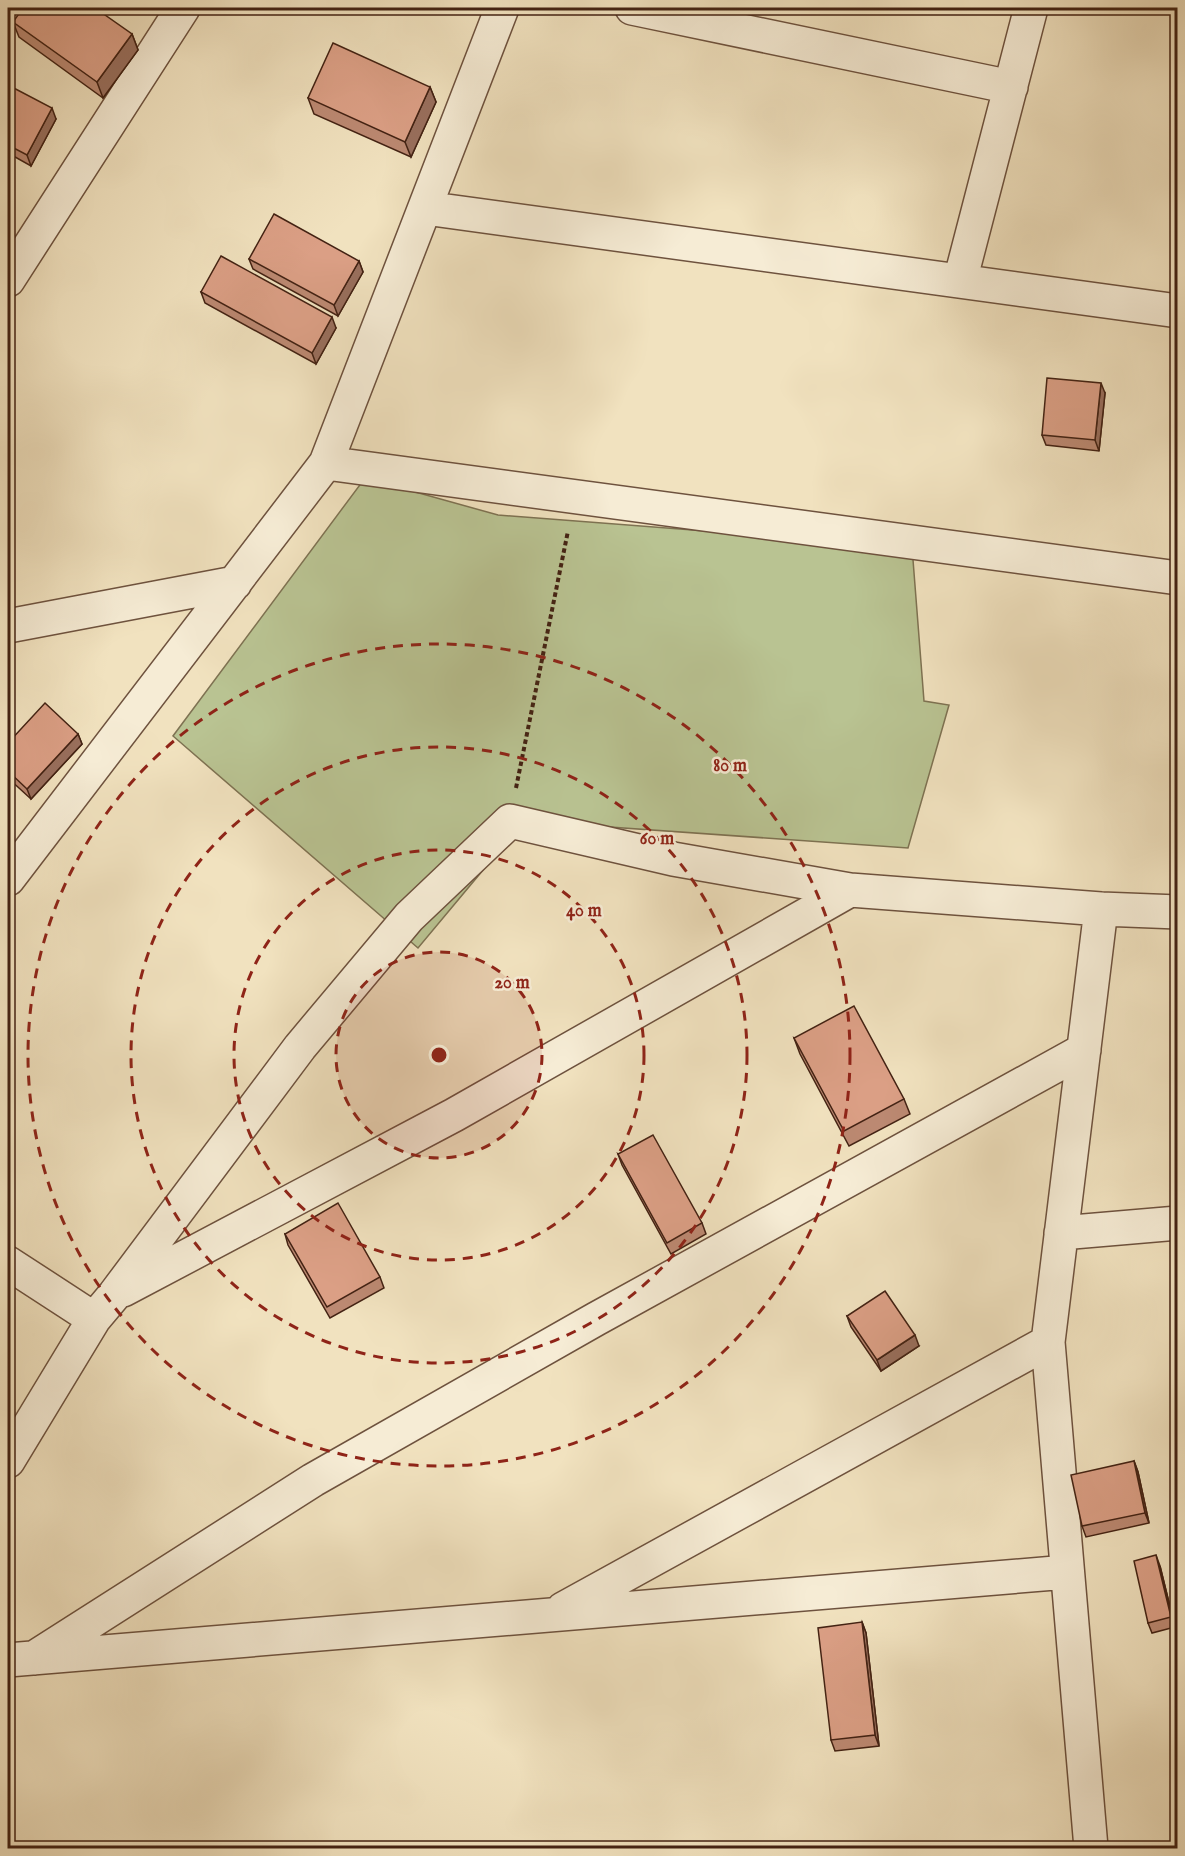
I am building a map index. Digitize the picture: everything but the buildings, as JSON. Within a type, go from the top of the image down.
[{"type":"street","points":[[8,280],[183,8]]},
{"type":"street","points":[[8,879],[326,463],[502,8]]},
{"type":"street","points":[[632,8],[1011,87]]},
{"type":"street","points":[[960,281],[1031,8]]},
{"type":"street","points":[[424,208],[1178,311]]},
{"type":"street","points":[[326,463],[1178,578]]},
{"type":"street","points":[[8,626],[235,583]]},
{"type":"street","points":[[8,1461],[94,1319],[300,1047],[409,917],[510,821],[673,859],[850,890],[1101,909],[1178,912]]},
{"type":"street","points":[[115,1294],[454,1115],[850,890]]},
{"type":"street","points":[[1090,1848],[1048,1342],[1101,909]]},
{"type":"street","points":[[20,1659],[313,1480],[596,1319],[1084,1050]]},
{"type":"street","points":[[1061,1233],[1178,1222]]},
{"type":"street","points":[[8,1263],[94,1319]]},
{"type":"street","points":[[553,1615],[1048,1342]]},
{"type":"street","points":[[20,1659],[1067,1572]]},
{"type":"path","points":[[510,821],[575,496]]},
{"type":"green space","points":[[365,478],[498,515],[912,547],[924,701],[949,705],[908,848],[524,821],[418,948],[173,736]]}]
